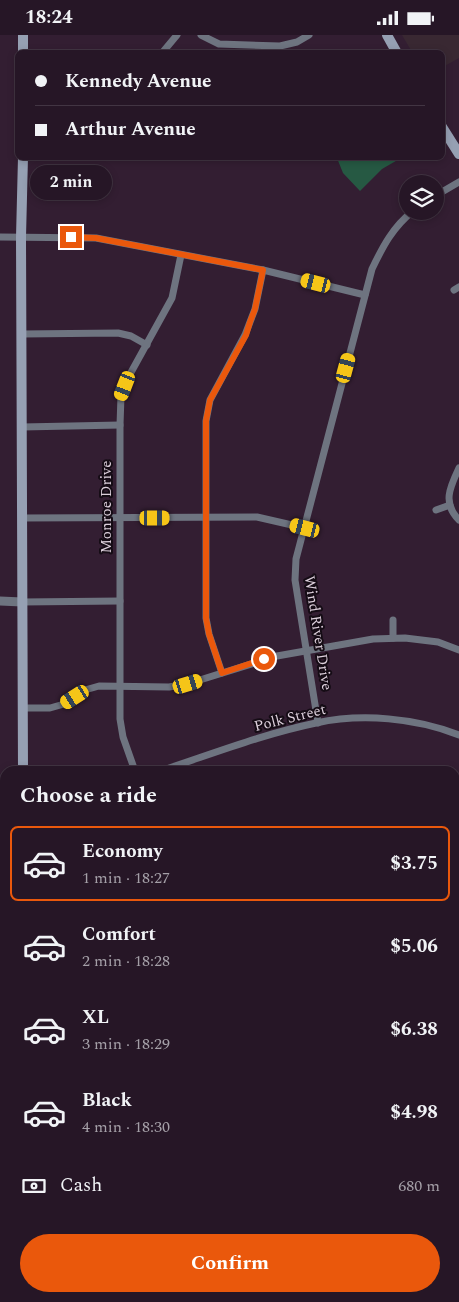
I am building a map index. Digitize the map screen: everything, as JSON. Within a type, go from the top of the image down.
[{"type":"main road","points":[[22,35],[23,50]]},
{"type":"main road","points":[[386,35],[395,50]]},
{"type":"main road","points":[[445,132],[459,154]]},
{"type":"main road","points":[[23,160],[21,237],[23,766]]},
{"type":"street","points":[[164,50],[177,35]]},
{"type":"street","points":[[201,35],[219,44],[280,46],[309,35]]},
{"type":"street","points":[[444,191],[459,182]]},
{"type":"street","name":"Wind River Drive","points":[[318,723],[294,569],[372,269],[382,247],[403,220]]},
{"type":"street","points":[[0,237],[96,238],[263,270],[365,295]]},
{"type":"street","name":"Monroe Drive","points":[[133,766],[120,719],[121,396],[129,376],[172,298],[181,255]]},
{"type":"street","points":[[222,673],[209,634],[206,618],[206,421],[210,400],[246,335],[255,309],[263,270]]},
{"type":"street","points":[[22,334],[118,333],[131,336],[147,345]]},
{"type":"street","points":[[22,427],[120,425]]},
{"type":"street","points":[[459,468],[451,485],[448,499],[452,513],[459,520]]},
{"type":"street","points":[[436,510],[450,505]]},
{"type":"street","points":[[22,518],[257,517],[305,528]]},
{"type":"street","points":[[0,601],[120,601]]},
{"type":"street","points":[[393,620],[393,638]]},
{"type":"street","points":[[23,708],[50,708],[64,704],[86,690],[99,686],[169,687],[188,684],[277,656],[373,639],[405,638],[438,642],[459,650]]},
{"type":"street","name":"Polk Street","points":[[175,766],[280,732],[318,723],[350,719],[383,719],[417,723],[459,735]]},
{"type":"shaded area","points":[[402,35],[459,35],[459,58],[445,66],[445,50],[411,50]]},
{"type":"green space","points":[[338,160],[398,160],[382,169],[360,191],[343,173]]},
{"type":"route","points":[[71,237],[96,238],[263,270],[255,309],[246,335],[210,400],[206,421],[206,618],[209,634],[222,673],[264,659]]}]
